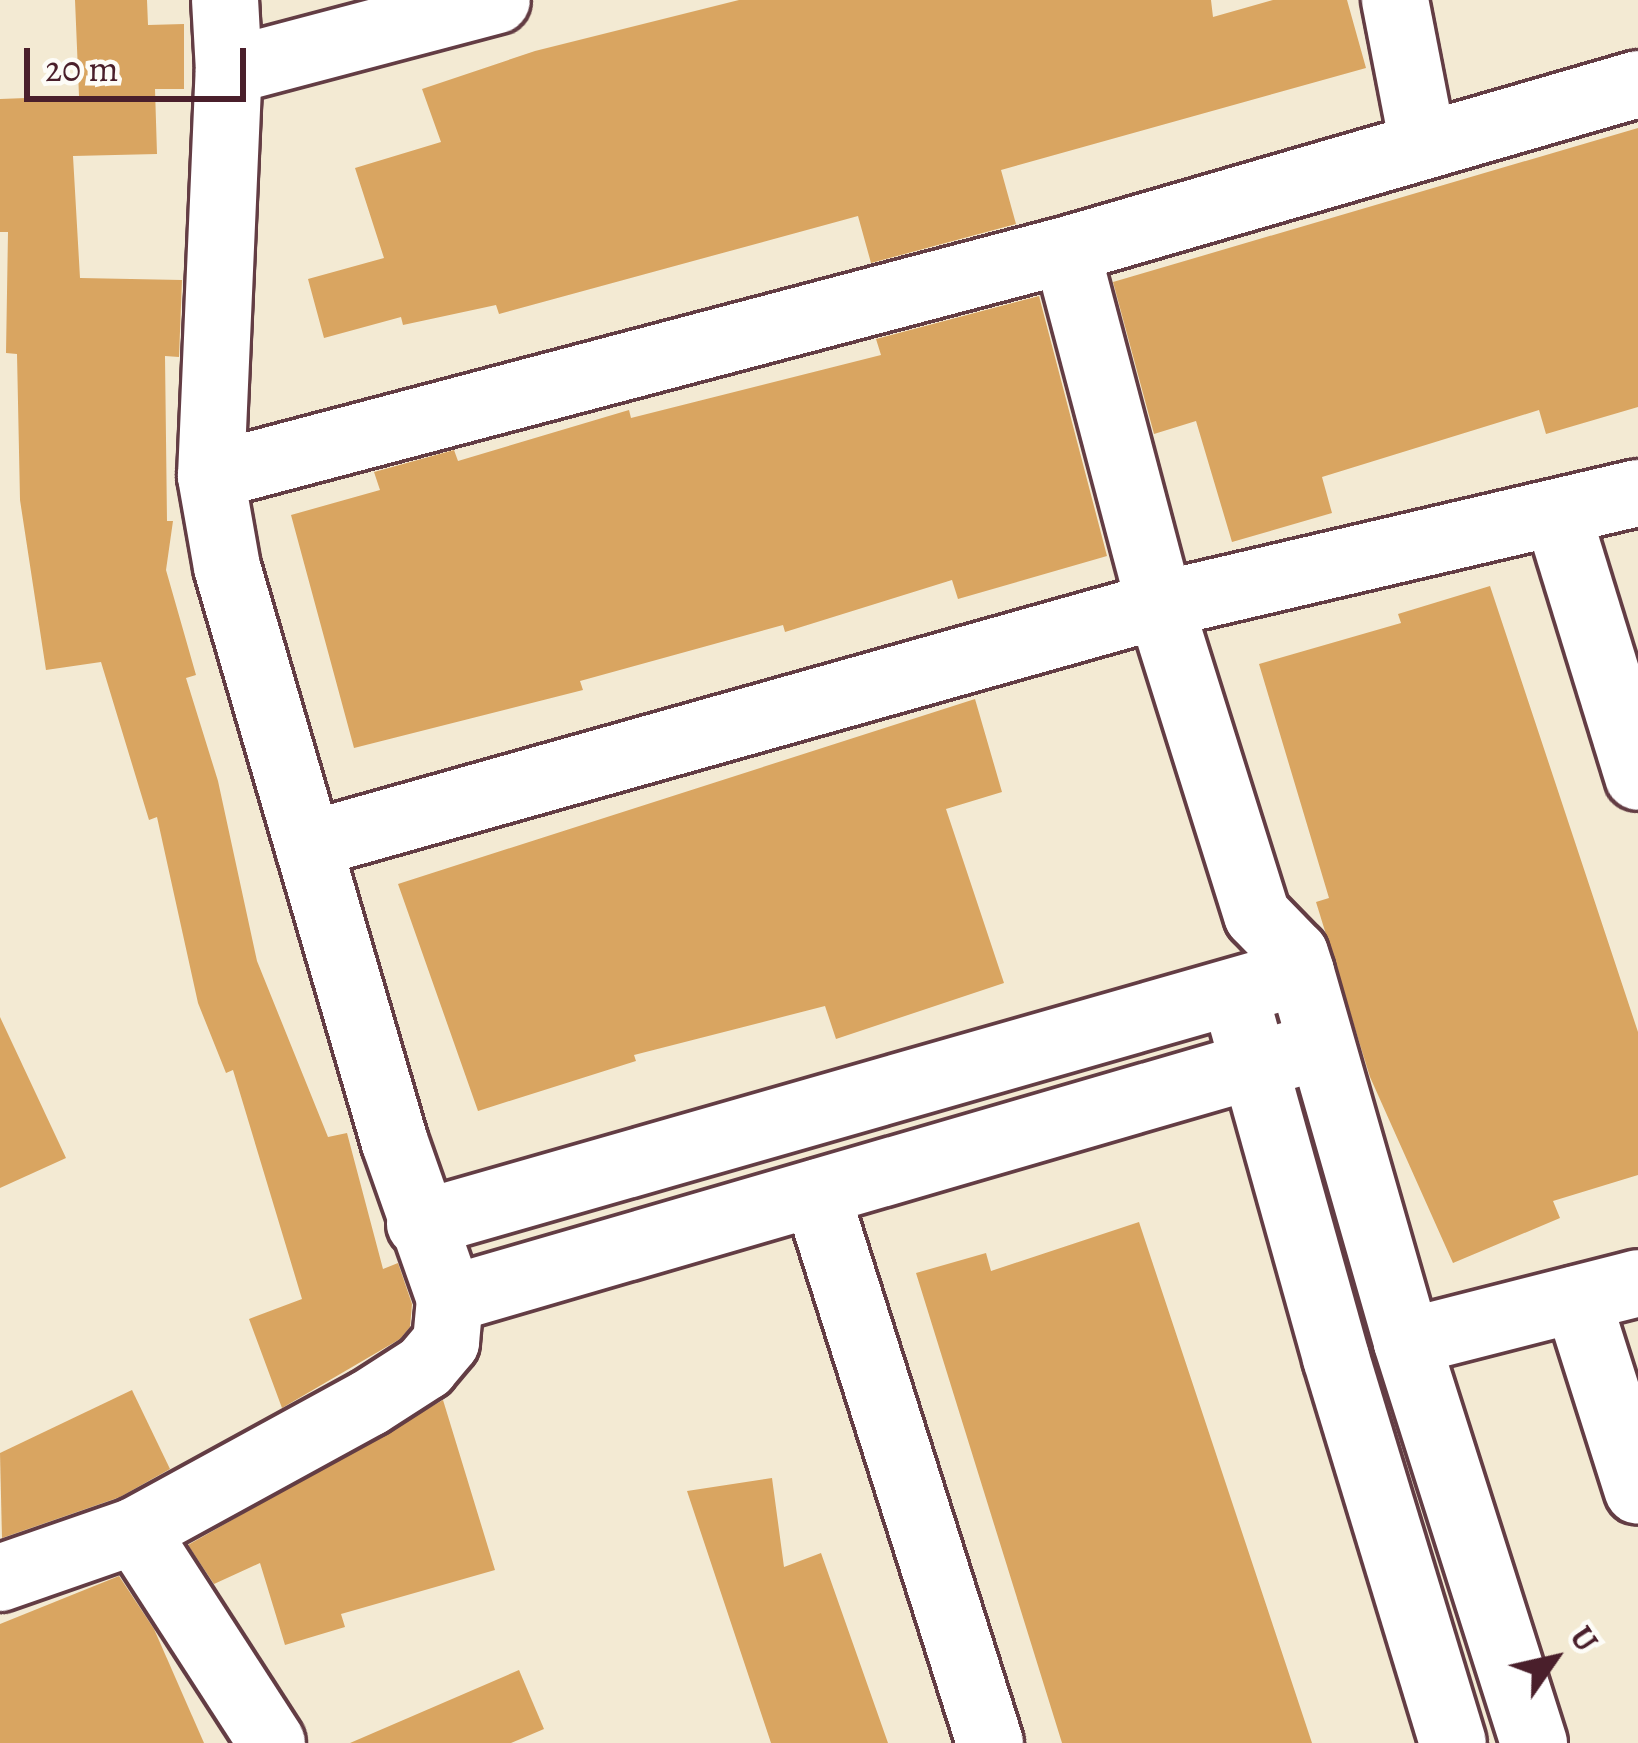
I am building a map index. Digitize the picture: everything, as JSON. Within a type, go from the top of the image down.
[{"type":"street","points":[[0,1578],[135,1531],[424,1367],[446,1342],[450,1299],[420,1224],[227,567],[212,476],[229,71],[225,0]]},
{"type":"street","points":[[229,71],[497,0]]},
{"type":"street","points":[[1396,0],[1424,144]]},
{"type":"street","points":[[212,476],[1066,250],[1638,85]]},
{"type":"street","points":[[1066,250],[1160,605],[1257,915],[1294,954],[1301,972],[1407,1342],[1534,1743]]},
{"type":"street","points":[[308,844],[1160,605],[1638,493]]},
{"type":"street","points":[[1557,513],[1638,777]]},
{"type":"street","points":[[1257,915],[1230,975],[1453,1743]]},
{"type":"street","points":[[420,1224],[1301,972]]},
{"type":"street","points":[[450,1299],[1321,1046]]},
{"type":"street","points":[[817,1193],[991,1743]]},
{"type":"street","points":[[1407,1342],[1607,1291],[1638,1491]]},
{"type":"street","points":[[135,1531],[272,1743]]},
{"type":"building","points":[[75,0],[147,0],[148,25],[184,24],[184,89],[155,89],[157,154],[73,156],[80,278],[182,280],[179,357],[165,356],[167,521],[173,521],[166,570],[196,675],[186,678],[218,781],[257,961],[328,1137],[347,1133],[383,1269],[398,1263],[412,1304],[410,1327],[400,1339],[282,1408],[249,1319],[302,1299],[233,1070],[226,1073],[198,1003],[157,817],[149,820],[101,662],[46,670],[20,500],[17,354],[6,353],[8,232],[0,232],[0,99],[79,96]]},
{"type":"building","points":[[739,0],[1211,0],[1213,17],[1273,0],[1347,0],[1366,68],[1001,170],[1016,224],[871,263],[858,216],[499,314],[496,305],[403,325],[401,317],[324,338],[308,279],[384,258],[355,168],[441,142],[422,89],[535,51]]},
{"type":"building","points":[[1638,128],[1638,407],[1546,434],[1539,410],[1322,477],[1332,513],[1232,542],[1196,421],[1154,434],[1113,282]]},
{"type":"building","points":[[1039,296],[1107,556],[958,599],[952,580],[785,632],[783,625],[580,681],[583,690],[354,748],[291,515],[380,490],[374,472],[454,450],[458,461],[629,410],[631,418],[881,355],[876,339]]},
{"type":"building","points":[[1490,586],[1638,1032],[1638,1175],[1553,1201],[1560,1218],[1453,1263],[1370,1077],[1316,902],[1329,898],[1259,664],[1401,623],[1398,614]]},
{"type":"building","points":[[975,699],[1002,792],[946,809],[1004,983],[836,1039],[825,1006],[634,1055],[636,1061],[478,1111],[398,884]]},
{"type":"building","points":[[0,1017],[66,1158],[0,1188]]},
{"type":"building","points":[[1139,1222],[1312,1743],[1062,1743],[916,1273],[986,1253],[991,1271]]},
{"type":"building","points":[[132,1390],[170,1469],[120,1497],[2,1538],[0,1453]]},
{"type":"building","points":[[443,1400],[495,1570],[341,1614],[345,1627],[285,1645],[260,1563],[214,1584],[188,1545]]},
{"type":"building","points":[[772,1478],[784,1567],[821,1553],[888,1743],[771,1743],[687,1491]]},
{"type":"building","points":[[119,1576],[154,1629],[204,1743],[0,1743],[0,1624]]},
{"type":"building","points":[[519,1670],[544,1729],[511,1743],[350,1743]]}]
